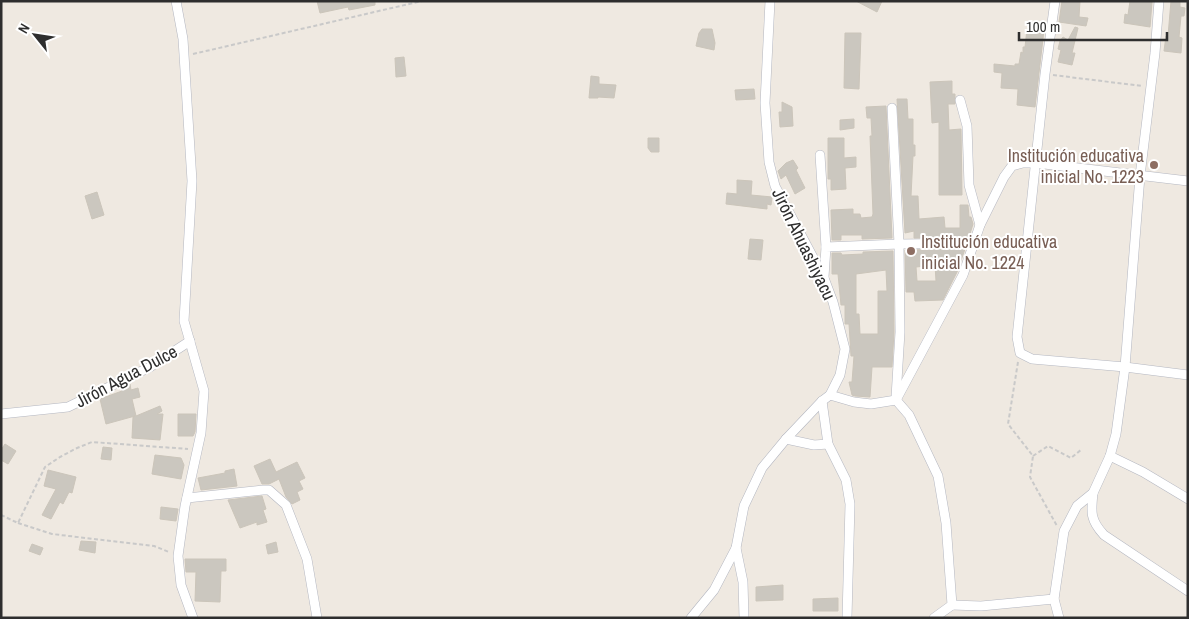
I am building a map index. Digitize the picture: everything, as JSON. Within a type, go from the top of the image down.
[{"type":"street","points":[[176,1],[183,39],[192,181],[184,320],[204,391],[201,434],[187,498],[178,556],[181,585],[193,618]]},
{"type":"street","name":"Jirón Ahuashiyacu","points":[[770,1],[765,103],[769,162],[775,186],[824,278],[833,302],[845,348],[840,375],[830,395]]},
{"type":"street","points":[[1055,1],[1045,74],[1017,337],[1020,353],[1032,359],[1125,366],[1188,375]]},
{"type":"street","points":[[1159,1],[1140,176],[1125,366],[1116,434],[1110,456],[1093,493],[1091,512],[1096,526],[1104,535],[1188,591]]},
{"type":"street","points":[[960,100],[967,126],[968,185],[980,225]]},
{"type":"street","points":[[892,108],[899,244],[900,332],[896,400],[909,415],[938,476],[946,523],[952,605]]},
{"type":"street","points":[[820,154],[826,247],[824,278]]},
{"type":"street","points":[[896,400],[963,275],[980,225],[1004,177],[1012,166],[1023,163],[1036,163],[1188,181]]},
{"type":"street","points":[[826,247],[899,244],[975,244]]},
{"type":"street","name":"Jirón Agua Dulce","points":[[1,414],[68,406],[150,367],[190,341]]},
{"type":"street","points":[[691,618],[714,590],[736,548],[744,506],[762,468],[786,439],[830,395],[854,402],[871,404],[896,400]]},
{"type":"street","points":[[822,401],[828,444],[846,480],[850,504],[847,618]]},
{"type":"street","points":[[786,439],[814,445],[828,444]]},
{"type":"street","points":[[1110,456],[1143,472],[1188,499]]},
{"type":"street","points":[[187,498],[263,490],[269,490],[276,495],[286,505],[308,559],[317,618]]},
{"type":"street","points":[[1059,618],[1054,599],[1064,531],[1077,506],[1093,493]]},
{"type":"street","points":[[736,548],[743,582],[744,618]]},
{"type":"street","points":[[934,618],[952,605],[981,606],[1054,599]]},
{"type":"path","points":[[184,56],[422,1]]},
{"type":"path","points":[[1045,74],[1151,87]]},
{"type":"path","points":[[1020,353],[1008,424],[1034,456]]},
{"type":"path","points":[[18,523],[45,468],[60,457],[92,442],[198,450]]},
{"type":"path","points":[[1058,532],[1056,523],[1030,477],[1034,456],[1048,446],[1071,458],[1082,449]]},
{"type":"path","points":[[1,516],[52,534],[154,546],[178,556]]},
{"type":"building","points":[[317,1],[375,1],[375,5],[349,10],[348,7],[320,13]]},
{"type":"building","points":[[856,1],[882,1],[877,12]]},
{"type":"building","points":[[1062,1],[1080,1],[1079,17],[1088,18],[1086,26],[1059,22]]},
{"type":"building","points":[[1130,1],[1152,2],[1150,27],[1124,23],[1125,14],[1128,15]]},
{"type":"building","points":[[1171,1],[1180,1],[1180,7],[1185,8],[1184,16],[1181,16],[1179,37],[1182,38],[1181,53],[1164,51],[1166,36],[1168,36]]},
{"type":"building","points":[[1075,27],[1078,28],[1072,53],[1075,53],[1072,65],[1058,62],[1061,50],[1058,49],[1060,41],[1063,37],[1068,40]]},
{"type":"building","points":[[702,29],[712,29],[715,43],[714,50],[696,46]]},
{"type":"building","points":[[1027,29],[1044,30],[1035,107],[1017,105],[1018,89],[1001,88],[1002,73],[994,72],[994,64],[1015,66],[1015,64],[1019,64],[1021,52],[1023,53],[1023,47],[1025,47]]},
{"type":"building","points":[[845,33],[861,33],[859,89],[844,88]]},
{"type":"building","points":[[404,57],[406,76],[396,77],[395,58]]},
{"type":"building","points":[[591,76],[599,77],[599,84],[616,85],[614,98],[589,98]]},
{"type":"building","points":[[952,81],[952,94],[955,94],[955,104],[948,104],[949,130],[961,129],[962,195],[939,195],[939,122],[932,123],[930,82]]},
{"type":"building","points":[[754,89],[755,99],[736,100],[735,90]]},
{"type":"building","points":[[897,99],[907,99],[908,119],[913,119],[915,156],[913,156],[911,196],[918,196],[919,219],[944,217],[945,228],[960,228],[960,205],[968,205],[969,217],[971,217],[973,224],[969,237],[914,238],[914,231],[905,233]]},
{"type":"building","points":[[782,102],[792,107],[793,126],[780,127],[779,112],[782,112]]},
{"type":"building","points":[[886,106],[892,238],[862,239],[862,235],[841,235],[841,240],[832,240],[831,210],[853,209],[853,214],[860,214],[861,218],[872,217],[870,136],[872,136],[871,118],[867,118],[866,107]]},
{"type":"building","points":[[854,119],[854,128],[840,130],[840,120]]},
{"type":"building","points":[[648,138],[659,138],[659,152],[651,152],[648,148]]},
{"type":"building","points":[[828,138],[844,138],[844,158],[856,157],[856,167],[845,168],[846,189],[831,190],[831,179],[828,179]]},
{"type":"building","points":[[793,160],[805,188],[795,194],[786,175],[781,179],[778,171],[786,163]]},
{"type":"building","points":[[737,180],[752,181],[751,195],[772,197],[771,205],[767,204],[767,209],[726,204],[727,193],[737,194]]},
{"type":"building","points":[[97,192],[104,215],[92,219],[85,196]]},
{"type":"building","points":[[750,239],[763,240],[761,260],[748,259]]},
{"type":"building","points":[[965,249],[957,272],[943,300],[915,301],[914,292],[906,292],[905,250]],"holes":[[[935,265],[936,281],[917,281],[916,267]]]},
{"type":"building","points":[[893,251],[894,332],[892,367],[872,367],[870,397],[852,395],[849,382],[852,382],[854,356],[851,356],[849,324],[845,324],[845,305],[841,305],[838,274],[832,274],[832,253],[841,253],[842,255],[863,254],[863,252]],"holes":[[[886,270],[887,291],[878,291],[878,334],[860,334],[859,314],[856,314],[856,274]]]},
{"type":"building","points":[[130,384],[131,390],[138,388],[140,397],[132,399],[136,416],[160,406],[162,411],[157,414],[163,414],[160,440],[132,438],[133,417],[135,416],[106,424],[100,399],[122,391],[121,388]]},
{"type":"building","points":[[178,414],[196,414],[193,436],[178,436]]},
{"type":"building","points":[[5,444],[16,451],[8,464],[1,460],[1,450]]},
{"type":"building","points":[[103,447],[112,448],[111,460],[101,459]]},
{"type":"building","points":[[155,455],[181,458],[184,465],[181,479],[152,474]]},
{"type":"building","points":[[270,459],[276,472],[297,462],[305,478],[299,481],[303,489],[297,492],[300,500],[292,504],[286,497],[279,479],[269,484],[262,484],[254,466]]},
{"type":"building","points":[[234,469],[237,486],[201,490],[198,478],[225,473],[225,471]]},
{"type":"building","points":[[48,470],[76,477],[72,493],[69,492],[63,504],[60,502],[51,519],[42,515],[56,489],[44,486]]},
{"type":"building","points":[[262,496],[266,509],[263,510],[267,522],[257,525],[257,522],[240,528],[228,500]]},
{"type":"building","points":[[161,507],[178,509],[176,521],[160,519]]},
{"type":"building","points":[[81,541],[96,542],[95,553],[79,550]]},
{"type":"building","points":[[276,542],[278,552],[268,554],[266,545]]},
{"type":"building","points":[[32,544],[43,548],[40,555],[29,551]]},
{"type":"building","points":[[185,559],[226,559],[226,571],[221,571],[220,602],[195,601],[196,572],[186,572]]},
{"type":"building","points":[[783,585],[783,600],[756,601],[756,587]]},
{"type":"building","points":[[838,598],[838,611],[813,611],[813,599]]},
{"type":"place","name":"Institución educativa inicial No. 1223","points":[[1154,165]]},
{"type":"place","name":"Institución educativa inicial No. 1224","points":[[911,251]]}]
